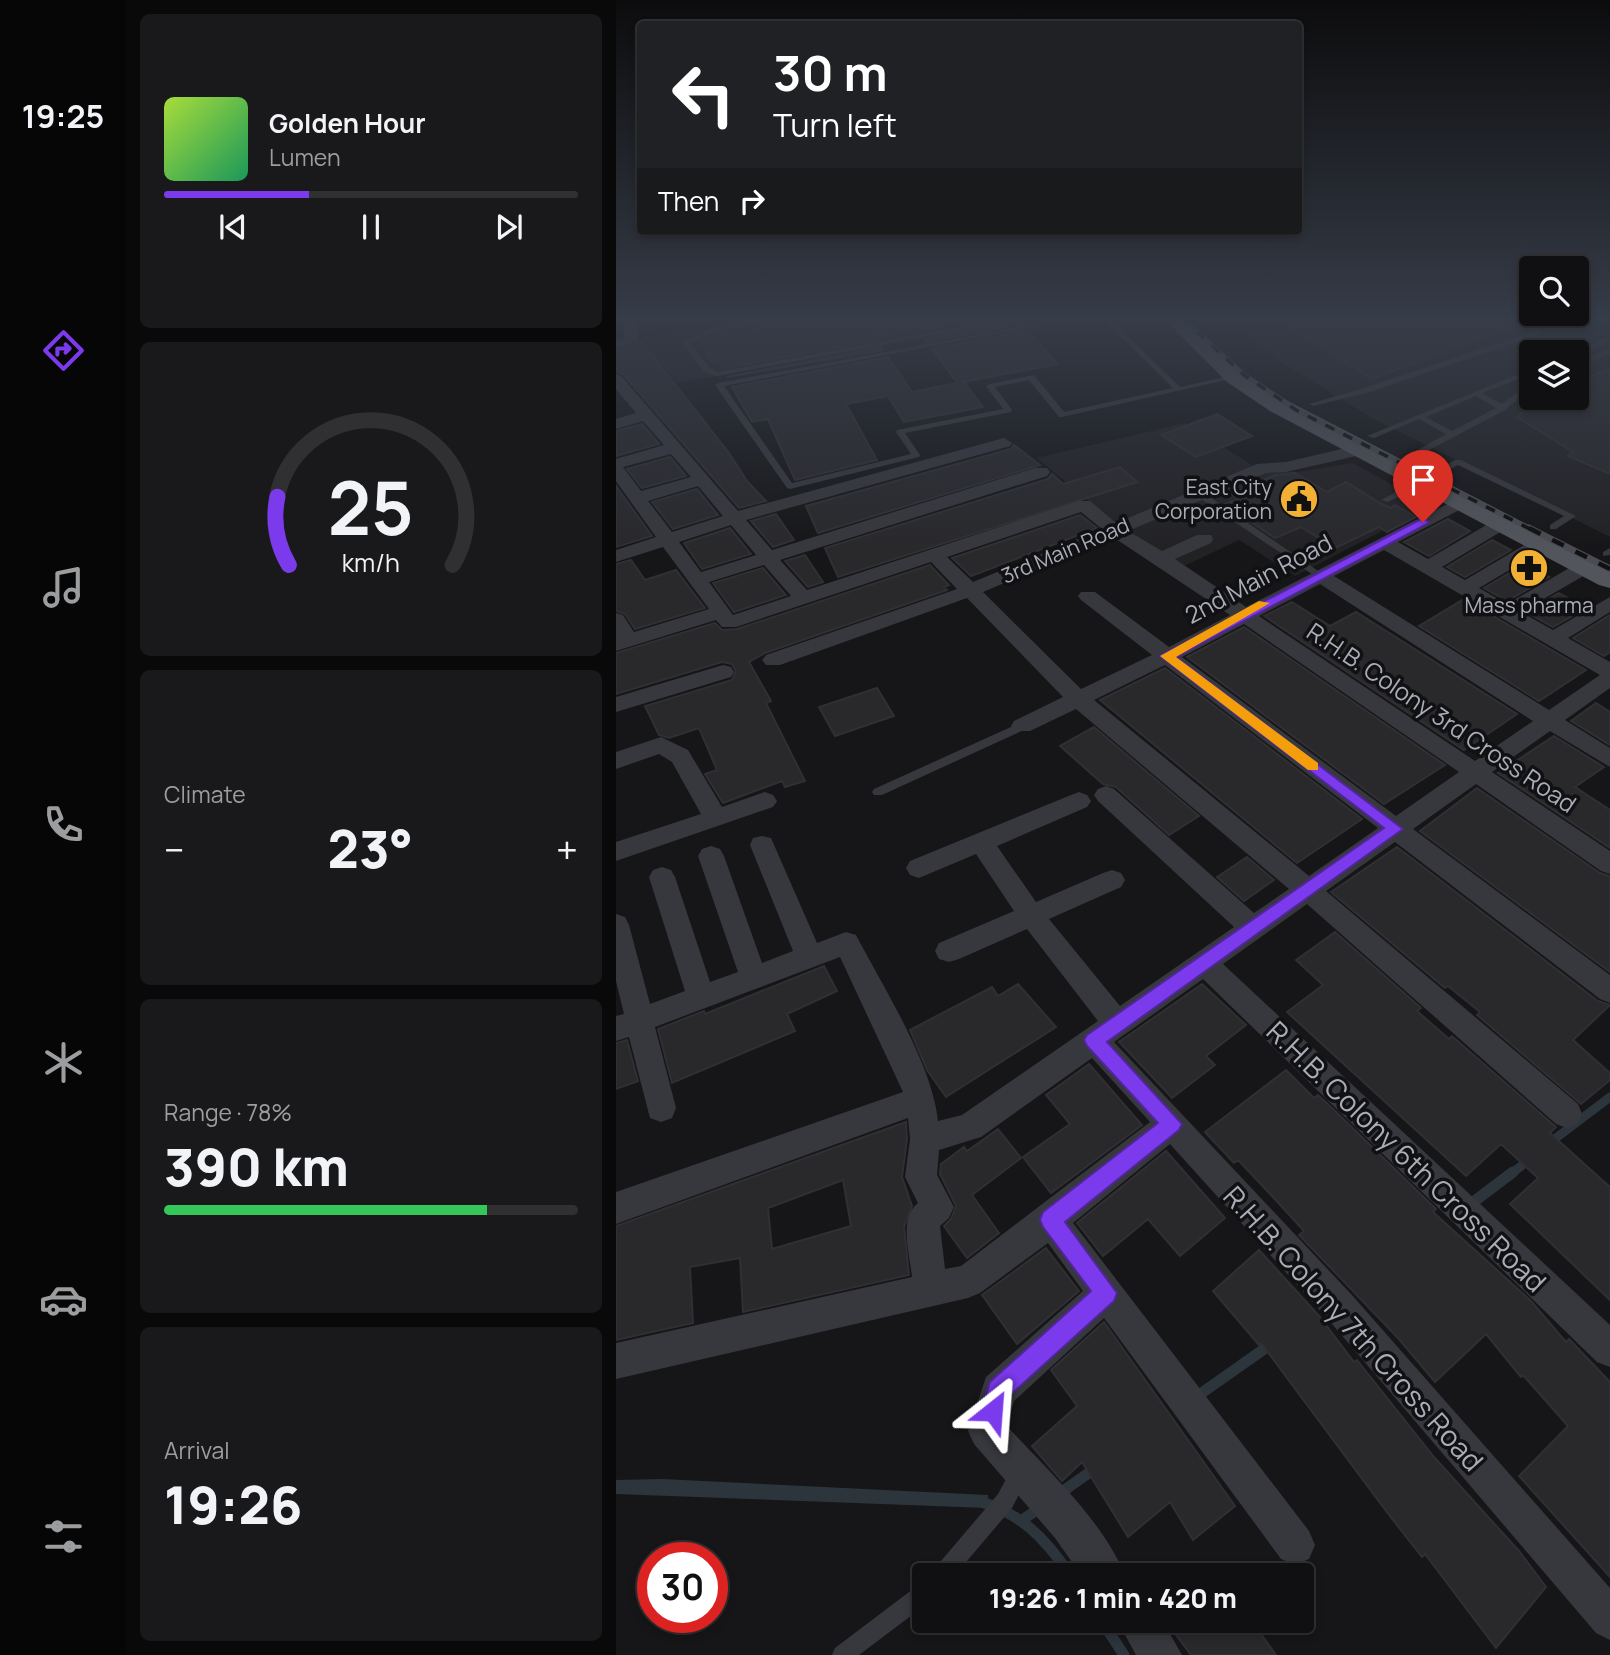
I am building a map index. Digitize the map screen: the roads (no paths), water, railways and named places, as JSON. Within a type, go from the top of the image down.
[{"type":"main road","points":[[1262,395],[1279,407],[1365,443],[1547,536],[1604,561]]},
{"type":"main road","points":[[1300,395],[1365,443],[1411,456],[1461,502],[1501,524],[1547,536]]},
{"type":"street","points":[[629,395],[677,447],[803,598]]},
{"type":"street","points":[[616,424],[648,414]]},
{"type":"street","points":[[616,556],[735,517],[931,460],[1004,443]]},
{"type":"street","name":"3rd Main Road","points":[[773,660],[969,591],[1263,468],[1286,467],[1365,443]]},
{"type":"street","points":[[677,447],[616,466],[723,611],[729,623],[936,556],[1078,699],[1308,890],[1567,1114]]},
{"type":"street","points":[[699,579],[1041,472]]},
{"type":"street","points":[[638,498],[704,479]]},
{"type":"street","name":"2nd Main Road","points":[[1022,726],[1167,656],[1461,502]]},
{"type":"street","name":"R.H.B. Colony 3rd Cross Road","points":[[936,556],[1084,505],[1114,530],[1245,613],[1610,864]]},
{"type":"street","points":[[1428,567],[1501,524]]},
{"type":"street","points":[[1466,589],[1547,536]]},
{"type":"street","points":[[1161,558],[1204,540]]},
{"type":"street","points":[[1384,541],[1610,671]]},
{"type":"street","points":[[1507,612],[1604,561]]},
{"type":"street","points":[[1320,575],[1610,759]]},
{"type":"street","points":[[1088,596],[1610,991]]},
{"type":"street","points":[[1553,639],[1610,603]]},
{"type":"street","points":[[616,619],[623,643],[723,611]]},
{"type":"street","points":[[616,705],[723,672]]},
{"type":"street","points":[[925,1139],[970,1127],[1610,678]]},
{"type":"street","points":[[616,761],[661,746],[681,756],[716,818]]},
{"type":"street","points":[[1106,795],[1253,928]]},
{"type":"street","points":[[616,852],[765,801]]},
{"type":"street","points":[[919,868],[1079,801]]},
{"type":"street","name":"R.H.B. Colony 7th Cross Road","points":[[981,842],[1105,1032],[1172,1124],[1339,1307],[1610,1619]]},
{"type":"street","points":[[762,845],[809,956]]},
{"type":"street","points":[[711,856],[754,978]]},
{"type":"street","points":[[662,877],[701,997]]},
{"type":"street","points":[[949,951],[1112,880]]},
{"type":"street","points":[[616,925],[628,1024],[662,1108]]},
{"type":"street","points":[[628,1024],[846,943],[890,1028],[921,1099],[925,1139],[921,1177],[938,1207],[923,1219],[930,1289]]},
{"type":"street","name":"R.H.B. Colony 6th Cross Road","points":[[1204,963],[1610,1349]]},
{"type":"street","points":[[616,1208],[921,1099]]},
{"type":"street","points":[[616,1361],[968,1281],[1051,1220],[1172,1124]]},
{"type":"street","points":[[1051,1220],[1295,1545]]},
{"type":"street","points":[[1097,1563],[1069,1524],[1020,1472],[987,1431],[999,1390],[1106,1293]]},
{"type":"street","points":[[1146,1633],[1161,1655]]},
{"type":"lane","points":[[726,395],[790,486],[916,455],[900,432],[1008,410],[997,395]]},
{"type":"lane","points":[[1046,395],[1062,415],[1154,395]]},
{"type":"lane","points":[[1313,404],[1342,395]]},
{"type":"lane","points":[[1365,443],[1419,416],[1470,395]]},
{"type":"lane","points":[[1480,395],[1502,408]]},
{"type":"lane","points":[[1411,456],[1502,408],[1517,395]]},
{"type":"lane","points":[[1419,416],[1451,434]]},
{"type":"lane","points":[[1385,500],[1431,476]]},
{"type":"lane","points":[[1201,495],[1320,575]]},
{"type":"lane","points":[[878,792],[1022,726]]},
{"type":"lane","points":[[952,1563],[1005,1500],[1020,1472]]},
{"type":"lane","points":[[842,1655],[912,1602]]},
{"type":"waterway","points":[[1548,1144],[1610,1097]]},
{"type":"waterway","points":[[1511,1174],[1530,1159]]},
{"type":"waterway","points":[[1468,1206],[1513,1172]]},
{"type":"waterway","points":[[1196,1397],[1274,1342]]},
{"type":"waterway","points":[[1059,1494],[1097,1467]]},
{"type":"waterway","points":[[978,1501],[1007,1512],[1019,1520],[1041,1538],[1061,1563]]},
{"type":"waterway","points":[[1025,1518],[1040,1508]]},
{"type":"waterway","points":[[1110,1633],[1124,1655]]},
{"type":"railway","points":[[1274,395],[1296,410],[1532,530]]},
{"type":"railway","points":[[1529,528],[1610,569]]},
{"type":"place","name":"East City Corporation","points":[[1299,499]]},
{"type":"place","name":"Mass pharma","points":[[1529,568]]}]
